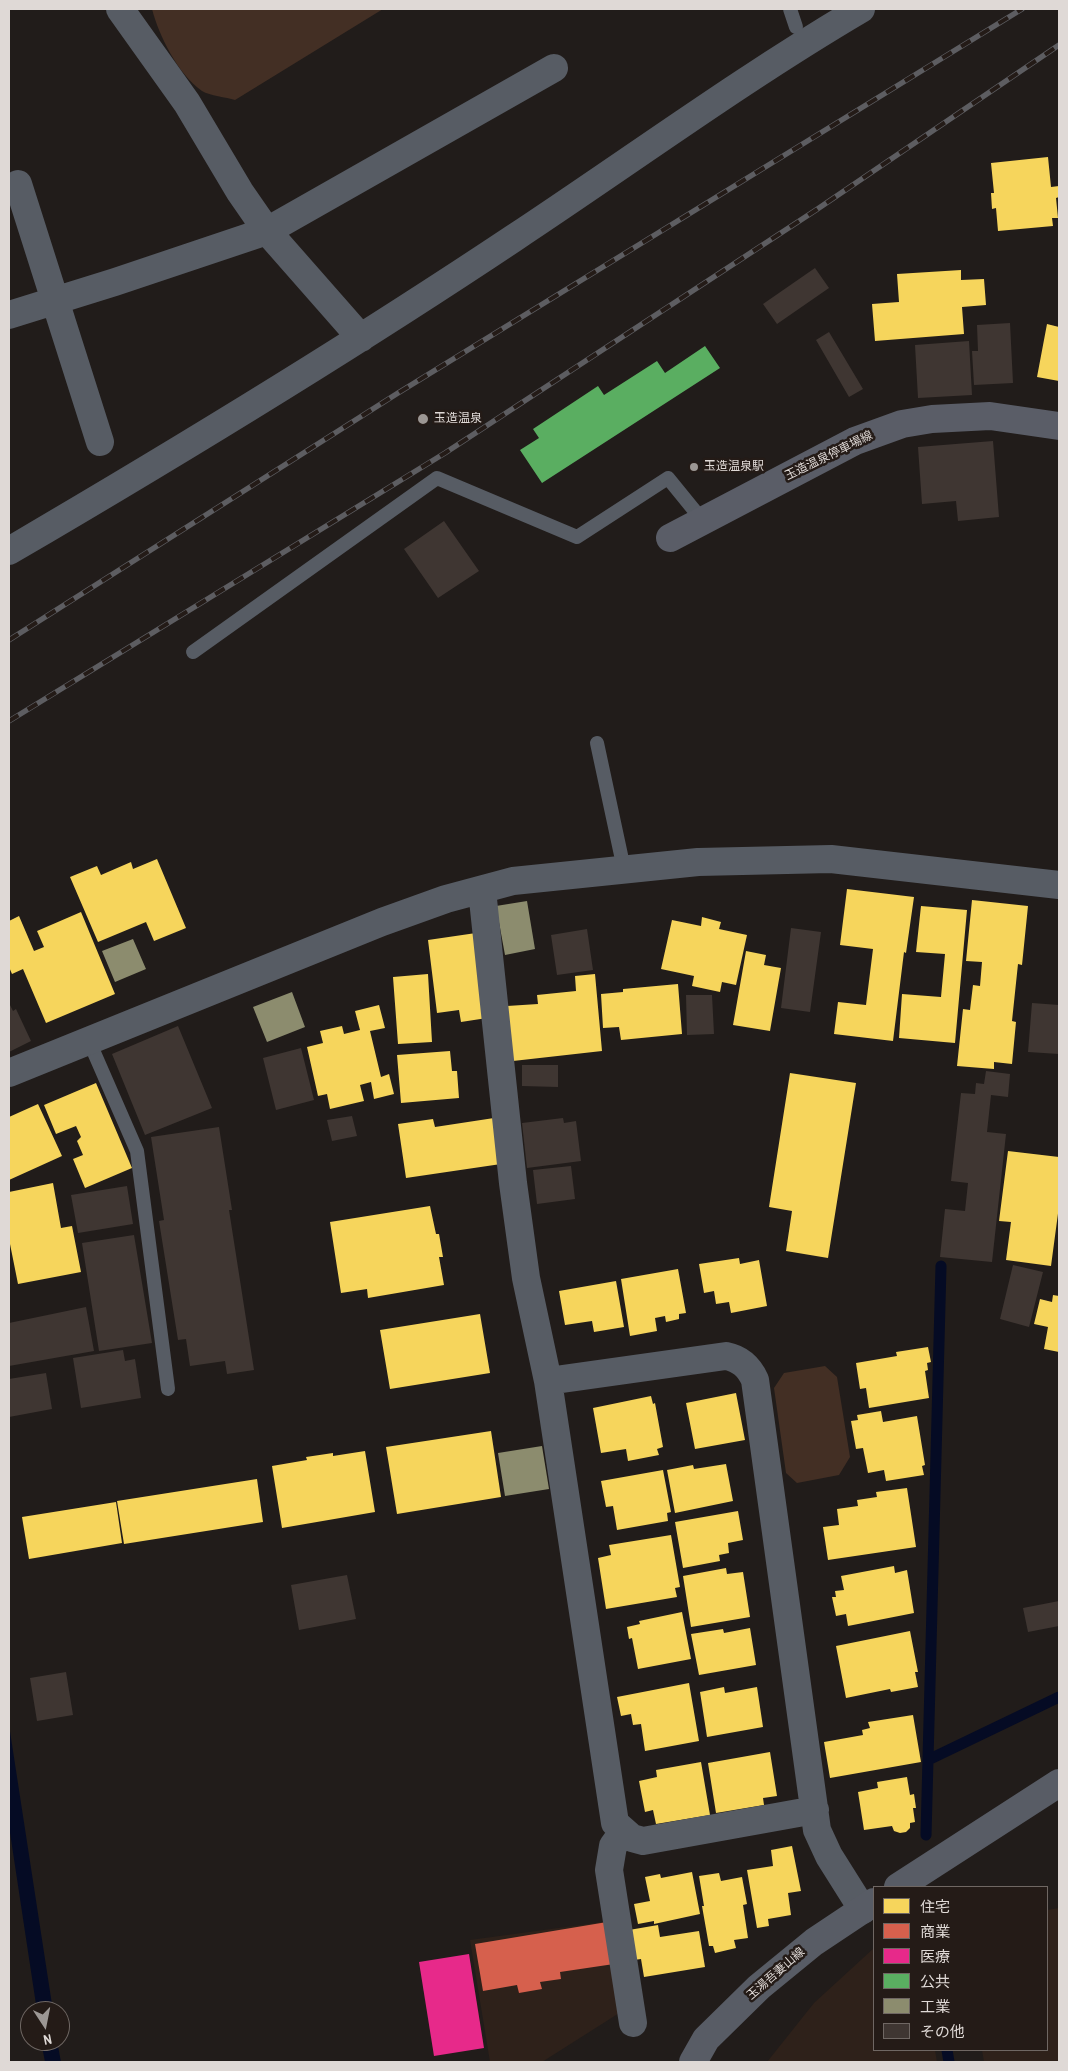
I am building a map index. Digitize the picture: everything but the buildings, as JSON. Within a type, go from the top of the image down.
[{"type":"main road","name":"玉造温泉停車場線","points":[[670,538],[855,441],[902,424],[932,419],[990,416],[1059,426]]},
{"type":"main road","points":[[900,1886],[1059,1783]]},
{"type":"main road","name":"玉湯吾妻山線","points":[[693,2062],[706,2039],[759,1987],[814,1942],[869,1906]]},
{"type":"street","points":[[120,9],[187,103],[240,192],[267,231],[361,338]]},
{"type":"street","points":[[9,551],[121,485],[361,338],[514,238],[799,45],[861,9]]},
{"type":"street","points":[[9,315],[267,231],[554,68]]},
{"type":"street","points":[[18,184],[100,442]]},
{"type":"street","points":[[9,1073],[382,922],[446,899],[513,881],[698,862],[831,859],[1059,885]]},
{"type":"street","points":[[482,890],[514,1192],[526,1278],[548,1381],[615,1823],[632,1838],[643,1841],[815,1810]]},
{"type":"street","points":[[548,1381],[726,1356],[736,1358],[751,1372],[755,1380],[817,1830],[829,1856],[869,1906]]},
{"type":"street","points":[[623,1832],[613,1846],[609,1870],[633,2023]]},
{"type":"lane","points":[[790,9],[796,27]]},
{"type":"lane","points":[[193,652],[437,478],[577,537],[668,478],[703,521]]},
{"type":"lane","points":[[597,743],[624,869]]},
{"type":"lane","points":[[89,1042],[137,1152],[168,1389]]},
{"type":"shaded area","points":[[152,9],[383,9],[235,100],[205,93],[193,84],[177,65],[159,31]]},
{"type":"shaded area","points":[[825,1366],[837,1377],[850,1457],[839,1475],[797,1483],[786,1473],[774,1388],[784,1373]]},
{"type":"shaded area","points":[[1059,1908],[1059,2062],[984,2062],[982,2051],[1048,2051],[1048,1910]]},
{"type":"shaded area","points":[[610,1921],[624,2010],[542,2062],[490,2062],[470,1940]]},
{"type":"shaded area","points":[[873,1949],[873,2051],[935,2051],[937,2062],[767,2062],[814,2003]]},
{"type":"water","points":[[9,1725],[51,2001],[35,2001],[9,1826]]},
{"type":"water","points":[[43,2051],[59,2051],[61,2062],[45,2062]]},
{"type":"waterway","points":[[926,1835],[941,1266]]},
{"type":"waterway","points":[[928,1760],[1059,1697]]},
{"type":"waterway","points":[[947,2051],[949,2062]]},
{"type":"railway","points":[[9,640],[398,393],[1022,9]]},
{"type":"railway","points":[[9,721],[445,453],[816,210],[1059,45]]},
{"type":"place","name":"玉造温泉","points":[[423,419]]},
{"type":"place","name":"玉造温泉駅","points":[[694,467]]}]
